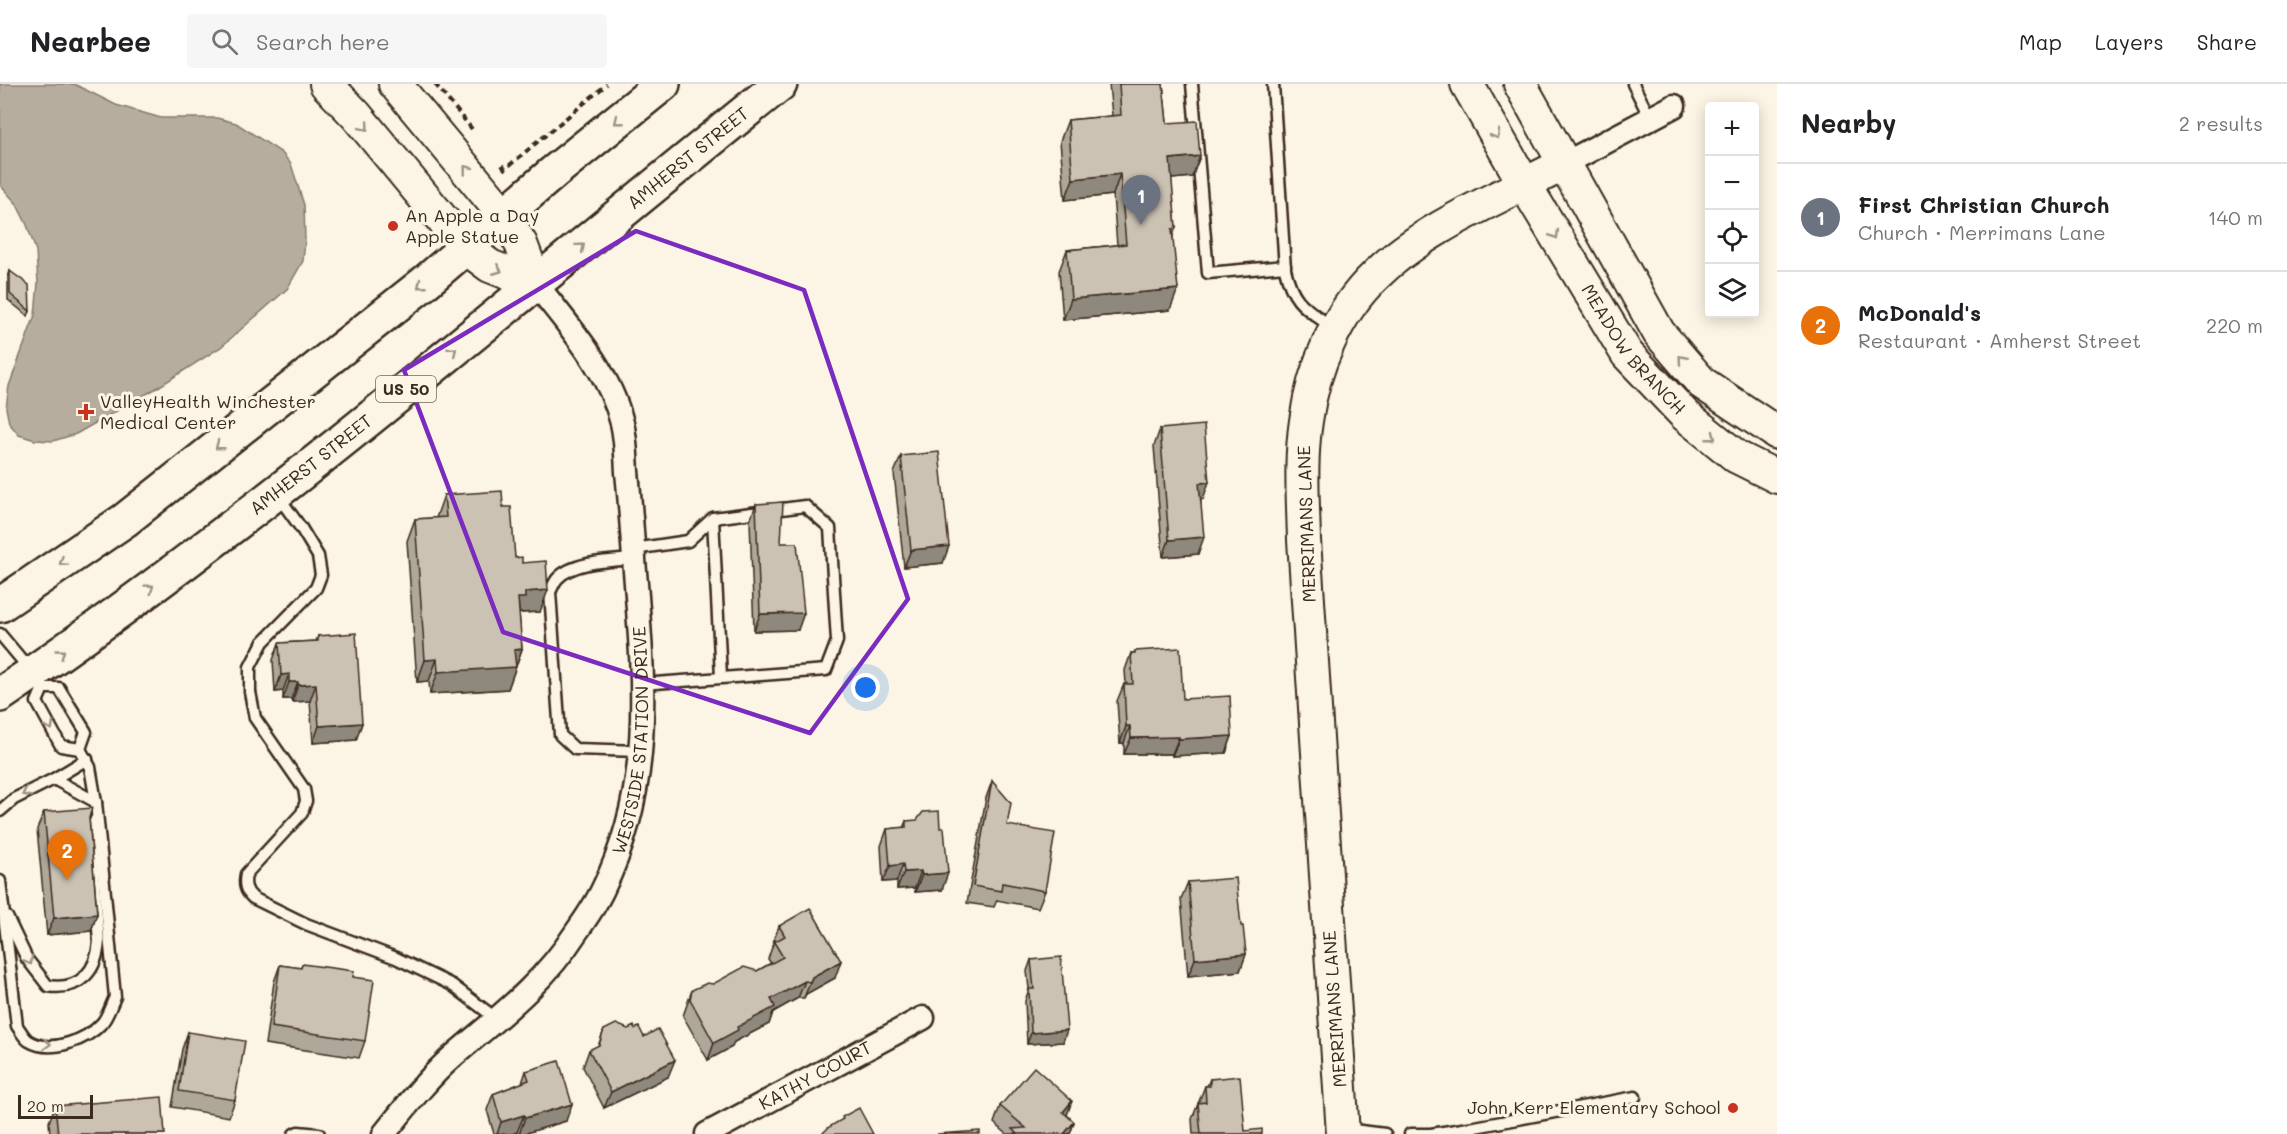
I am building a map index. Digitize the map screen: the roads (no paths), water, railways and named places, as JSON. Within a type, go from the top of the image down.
[{"type":"main road","points":[[326,84],[356,115],[465,248],[490,266],[536,284]]},
{"type":"main road","points":[[395,84],[504,214],[521,244],[536,284]]},
{"type":"main road","points":[[0,605],[125,520],[413,292],[663,84]]},
{"type":"main road","name":"AMHERST STREET","points":[[0,695],[38,680],[276,493],[780,84]]},
{"type":"main road","name":"MEADOW BRANCH","points":[[1467,84],[1525,185],[1628,354],[1685,415],[1737,457],[1777,477]]},
{"type":"main road","name":"MEADOW BRANCH","points":[[1520,84],[1659,333],[1702,383],[1777,433]]},
{"type":"main road","name":"MERRIMANS LANE","points":[[1342,1131],[1304,540],[1303,457],[1311,394],[1322,359],[1335,330],[1352,303],[1392,260],[1444,226],[1564,164]]},
{"type":"street","name":"MERRIMANS LANE","points":[[1564,164],[1674,106]]},
{"type":"street","name":"WESTSIDE STATION DRIVE","points":[[390,1132],[450,1059],[498,1020],[539,980],[574,937],[603,890],[616,861],[629,820],[640,768],[644,717],[634,554],[622,423],[602,373],[536,284]]},
{"type":"street","name":"KATHY COURT","points":[[707,1134],[923,1018]]},
{"type":"lane","points":[[1192,84],[1208,273],[1285,266]]},
{"type":"lane","points":[[1273,84],[1285,266],[1289,288],[1297,300],[1335,330]]},
{"type":"lane","points":[[1633,84],[1650,118]]},
{"type":"lane","points":[[276,493],[318,556],[321,574],[315,588],[263,642],[250,667],[250,693],[255,718],[304,789],[306,801],[302,813],[246,874],[244,882],[247,892],[253,898],[306,924],[396,958],[442,981],[498,1020]]},
{"type":"lane","points":[[641,751],[574,749],[560,735],[550,592],[558,578],[590,563],[688,541],[713,518],[805,506],[830,528],[837,641],[825,670],[642,684]]},
{"type":"lane","points":[[713,518],[721,677]]},
{"type":"lane","points":[[0,634],[38,680],[59,688],[87,732],[83,754],[96,802],[115,997],[104,1021],[92,1032],[69,1044],[43,1046],[28,1040],[17,1026],[0,881]]},
{"type":"lane","points":[[38,680],[37,702],[56,738],[61,746],[83,754]]},
{"type":"lane","points":[[0,812],[14,799],[54,779],[83,754]]},
{"type":"lane","points":[[54,779],[96,802]]},
{"type":"lane","points":[[3,908],[27,959],[48,986],[62,988],[81,980],[93,968],[98,957],[99,940],[90,834],[97,817]]},
{"type":"lane","points":[[1410,1134],[1431,1134],[1475,1127],[1635,1097]]},
{"type":"lane","points":[[1342,1131],[1385,1134]]},
{"type":"lane","points":[[294,1134],[298,1132],[319,1134]]},
{"type":"place","name":"First Christian Church","points":[[1141,225]]},
{"type":"place","name":"An Apple a Day Apple Statue","points":[[393,226]]},
{"type":"place","name":"ValleyHealth Winchester Medical Center","points":[[86,412]]},
{"type":"place","name":"McDonald's","points":[[67,880]]},
{"type":"place","name":"John Kerr Elementary School","points":[[1733,1108]]}]
